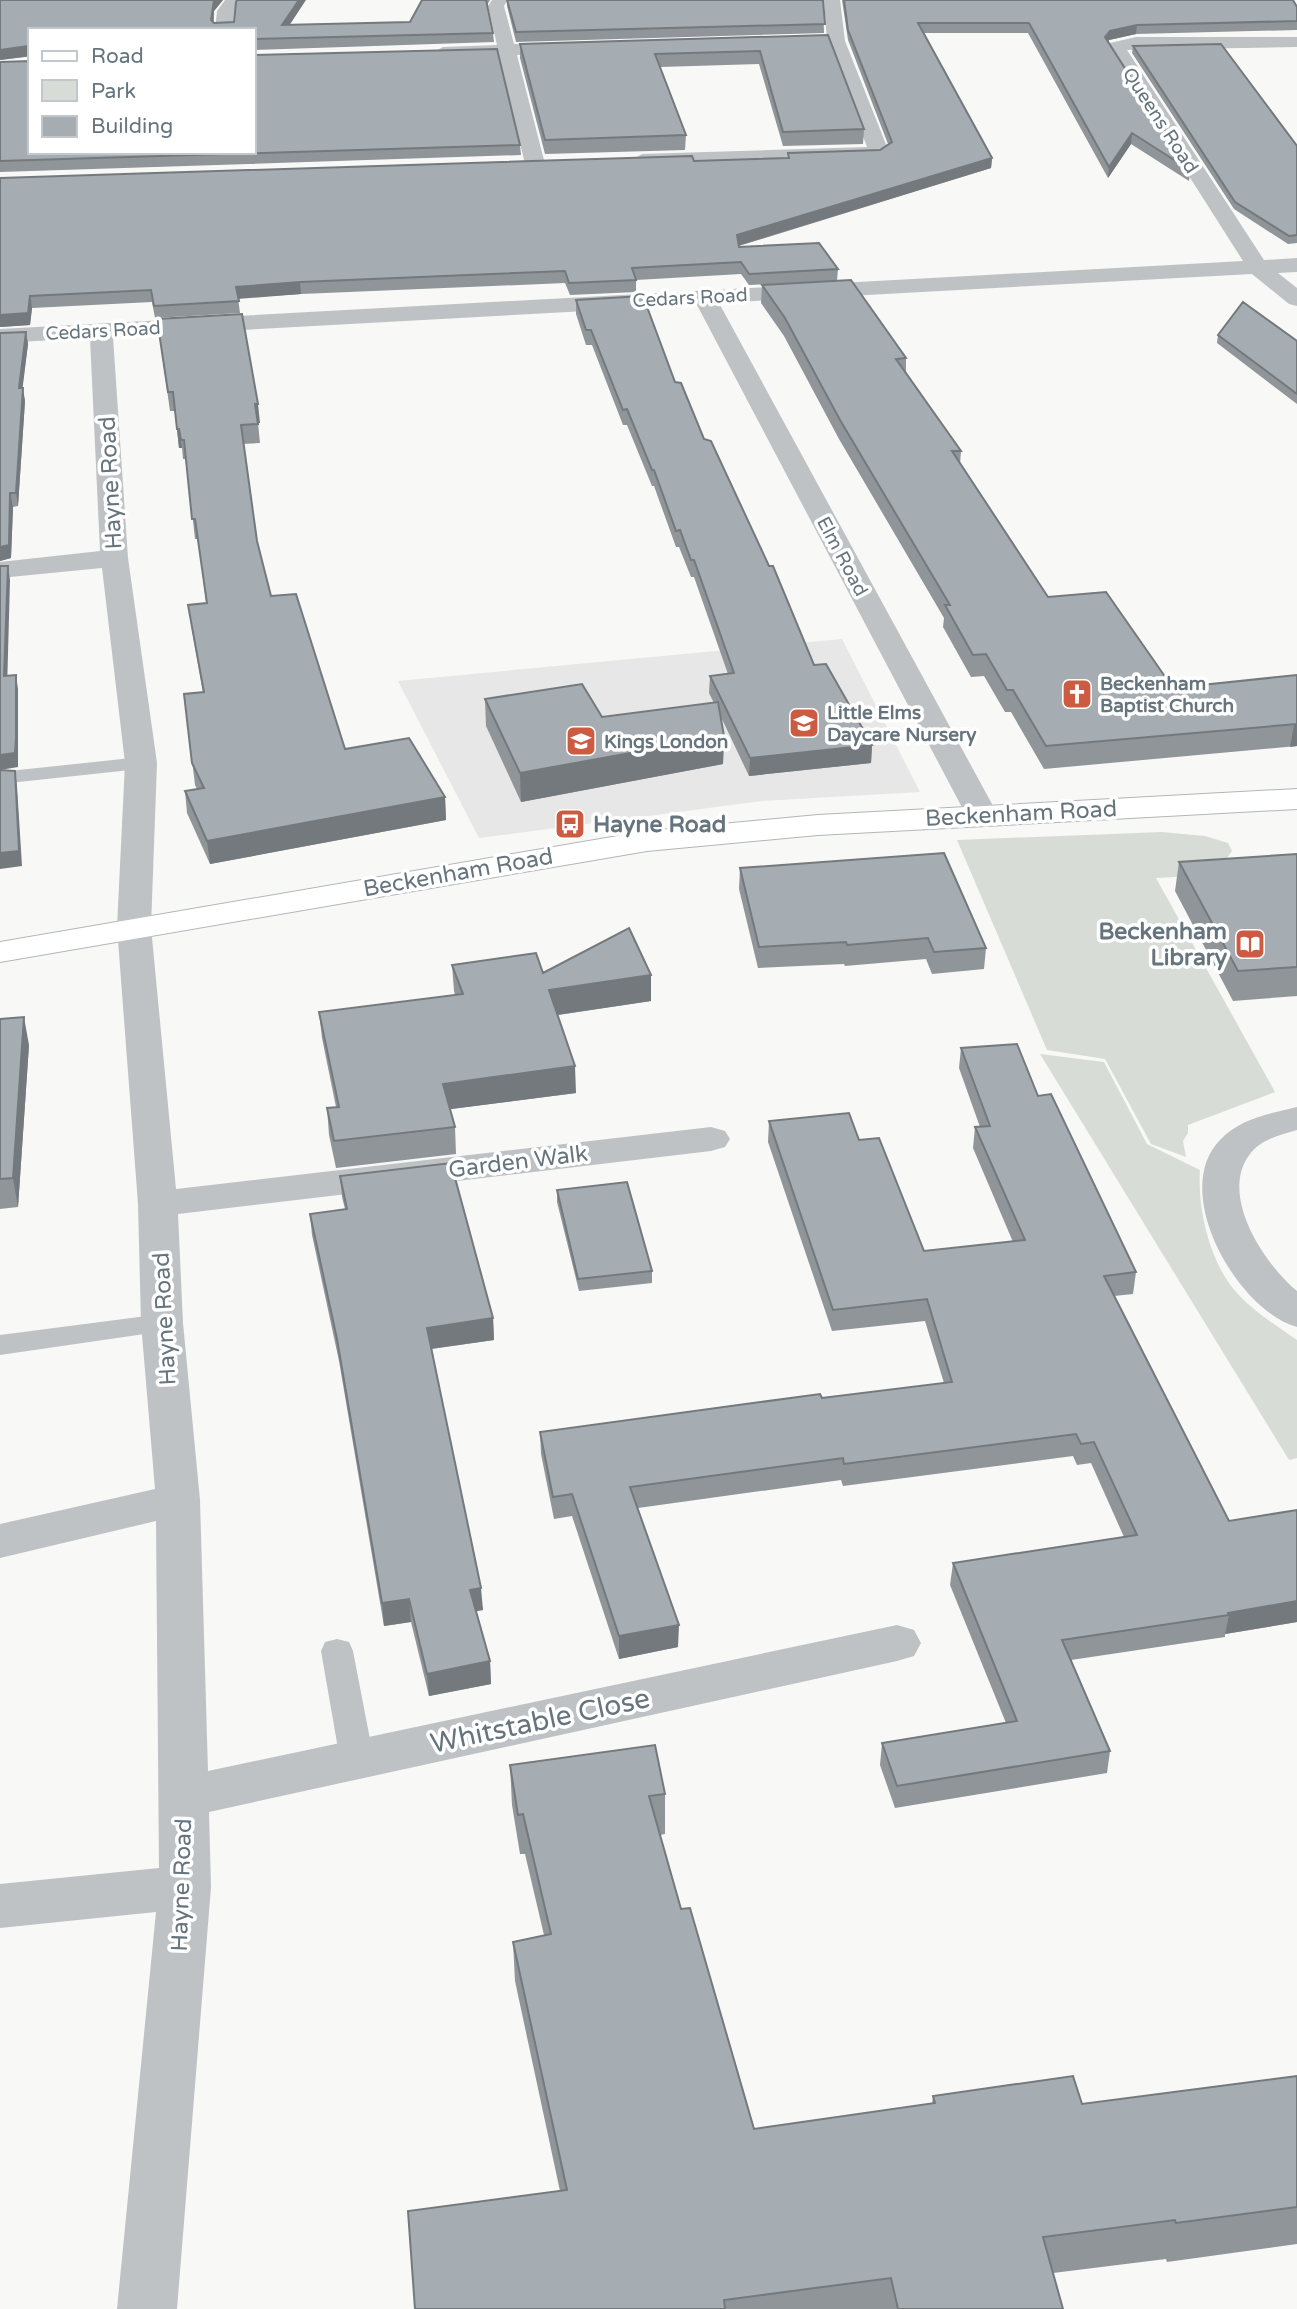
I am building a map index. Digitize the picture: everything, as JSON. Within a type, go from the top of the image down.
[{"type":"main road","name":"Beckenham Road","points":[[0,952],[647,841],[793,827],[1297,799]]},
{"type":"street","points":[[224,28],[226,11],[234,0]]},
{"type":"street","points":[[500,0],[496,6],[528,164],[560,163]]},
{"type":"street","points":[[628,160],[879,152],[830,41],[832,0]]},
{"type":"street","name":"Queens Road","points":[[1297,42],[1136,42],[1116,47],[1257,267],[1297,299]]},
{"type":"street","points":[[427,52],[589,48]]},
{"type":"street","name":"Cedars Road","points":[[0,336],[1297,265]]},
{"type":"street","name":"Elm Road","points":[[705,296],[982,815]]},
{"type":"street","name":"Hayne Road","points":[[102,331],[114,558],[141,763],[134,928],[158,1203],[162,1323],[177,1500],[184,1797],[186,1887],[147,2309]]},
{"type":"street","points":[[0,570],[114,558]]},
{"type":"street","points":[[1297,1118],[1263,1125],[1244,1135],[1229,1153],[1219,1187],[1221,1214],[1249,1267],[1297,1313]]},
{"type":"street","name":"Garden Walk","points":[[158,1203],[711,1139]]},
{"type":"street","points":[[0,1541],[177,1500]]},
{"type":"street","name":"Whitstable Close","points":[[184,1797],[897,1643]]},
{"type":"street","points":[[0,1906],[186,1887]]},
{"type":"lane","points":[[0,778],[141,763]]},
{"type":"lane","points":[[0,1345],[162,1323]]},
{"type":"lane","points":[[337,1651],[357,1760]]},
{"type":"shaded area","name":"Kings London","points":[[842,639],[920,792],[762,801],[479,838],[398,681]]},
{"type":"green space","points":[[1162,832],[1205,836],[1228,843],[1232,851],[1215,875],[1156,878],[1275,1092],[1188,1125],[1188,1133],[1183,1141],[1186,1157],[1151,1144],[1105,1059],[1047,1050],[957,840]]},
{"type":"green space","points":[[1040,1054],[1104,1062],[1147,1144],[1200,1170],[1203,1218],[1219,1267],[1243,1300],[1297,1340],[1297,1458],[1289,1460]]},
{"type":"building","points":[[0,0],[214,0],[211,20],[214,23],[234,22],[237,0],[299,0],[282,25],[410,22],[422,0],[486,0],[493,33],[256,39],[256,28],[28,28],[28,46],[0,50]]},
{"type":"building","points":[[507,0],[823,0],[825,24],[516,32]]},
{"type":"building","points":[[844,0],[1293,0],[1297,7],[1297,21],[1137,25],[1110,31],[1105,37],[1190,170],[1132,133],[1109,167],[1029,23],[918,23],[992,158],[737,235],[739,247],[819,243],[838,269],[749,274],[741,262],[632,268],[636,280],[569,283],[565,271],[300,282],[236,287],[239,301],[154,306],[151,290],[30,296],[28,313],[0,315],[0,178],[692,156],[694,161],[789,158],[788,153],[880,150],[892,142],[848,30]]},
{"type":"building","points":[[828,35],[864,129],[783,132],[760,51],[655,54],[686,135],[545,140],[520,44]]},
{"type":"building","points":[[1221,44],[1297,146],[1297,235],[1289,236],[1235,202],[1133,46]]},
{"type":"building","points":[[497,49],[520,145],[256,153],[256,55]]},
{"type":"building","points":[[28,61],[28,154],[228,154],[0,161],[0,62]]},
{"type":"building","points":[[851,280],[906,358],[896,359],[961,451],[952,451],[1048,597],[1106,592],[1173,688],[1297,675],[1297,724],[1046,746],[1013,690],[1007,690],[986,654],[973,655],[945,605],[950,605],[840,420],[785,318],[762,285]]},
{"type":"building","points":[[643,296],[675,382],[681,383],[704,439],[711,441],[769,566],[773,566],[814,665],[826,664],[872,745],[750,758],[710,676],[734,673],[694,560],[691,560],[680,530],[676,531],[654,470],[627,409],[623,410],[591,330],[586,330],[576,300]]},
{"type":"building","points":[[1243,302],[1297,341],[1297,394],[1218,335]]},
{"type":"building","points":[[242,314],[258,404],[255,404],[258,424],[241,425],[257,541],[271,596],[296,594],[345,749],[409,738],[445,797],[207,841],[185,791],[204,788],[192,763],[184,694],[204,692],[188,605],[207,603],[195,519],[192,519],[184,440],[181,440],[177,429],[173,392],[168,392],[157,319]]},
{"type":"building","points":[[26,332],[19,388],[23,388],[16,493],[10,493],[9,545],[0,547],[0,333]]},
{"type":"building","points":[[0,566],[8,566],[4,676],[16,675],[16,738],[15,753],[0,755]]},
{"type":"building","points":[[582,684],[602,717],[718,702],[724,736],[520,773],[485,699]]},
{"type":"building","points":[[0,770],[15,771],[19,851],[0,853]]},
{"type":"building","points":[[944,853],[986,948],[934,952],[928,938],[847,945],[846,942],[759,947],[740,868]]},
{"type":"building","name":"Beckenham Library","points":[[1297,854],[1297,967],[1238,971],[1179,862]]},
{"type":"building","points":[[629,928],[651,975],[549,990],[575,1066],[443,1084],[455,1127],[334,1141],[327,1108],[339,1107],[319,1012],[463,994],[452,965],[536,953],[543,973]]},
{"type":"building","points":[[24,1017],[13,1178],[0,1179],[0,1019]]},
{"type":"building","points":[[1017,1044],[1038,1096],[1051,1094],[1136,1272],[1104,1276],[1229,1521],[1297,1510],[1297,1601],[1228,1613],[1229,1615],[1062,1640],[1110,1751],[897,1786],[882,1743],[1017,1721],[953,1563],[1137,1535],[1094,1442],[1081,1444],[1076,1434],[844,1464],[843,1458],[630,1487],[679,1625],[619,1636],[572,1494],[553,1497],[540,1432],[820,1394],[822,1398],[952,1382],[927,1299],[833,1310],[769,1121],[849,1113],[859,1140],[879,1138],[924,1251],[1025,1240],[975,1127],[990,1126],[961,1048]]},
{"type":"building","points":[[451,1163],[493,1318],[427,1328],[481,1588],[470,1590],[490,1661],[427,1674],[409,1599],[382,1603],[337,1339],[310,1214],[347,1209],[340,1176]]},
{"type":"building","points":[[627,1182],[652,1271],[578,1279],[557,1190]]},
{"type":"building","points":[[655,1745],[665,1794],[649,1796],[681,1909],[690,1908],[754,2129],[935,2103],[933,2096],[1073,2076],[1082,2104],[1297,2076],[1297,2207],[1043,2237],[1063,2309],[898,2309],[891,2278],[724,2300],[725,2309],[415,2309],[408,2211],[567,2190],[513,1942],[551,1934],[523,1814],[518,1815],[510,1765]]},
{"type":"place","name":"Beckenham Baptist Church","points":[[1077,694]]},
{"type":"place","name":"Little Elms Daycare Nursery","points":[[804,723]]},
{"type":"place","name":"Kings London","points":[[581,741]]},
{"type":"place","name":"Hayne Road","points":[[570,824]]},
{"type":"place","name":"Beckenham Library","points":[[1250,944]]}]
